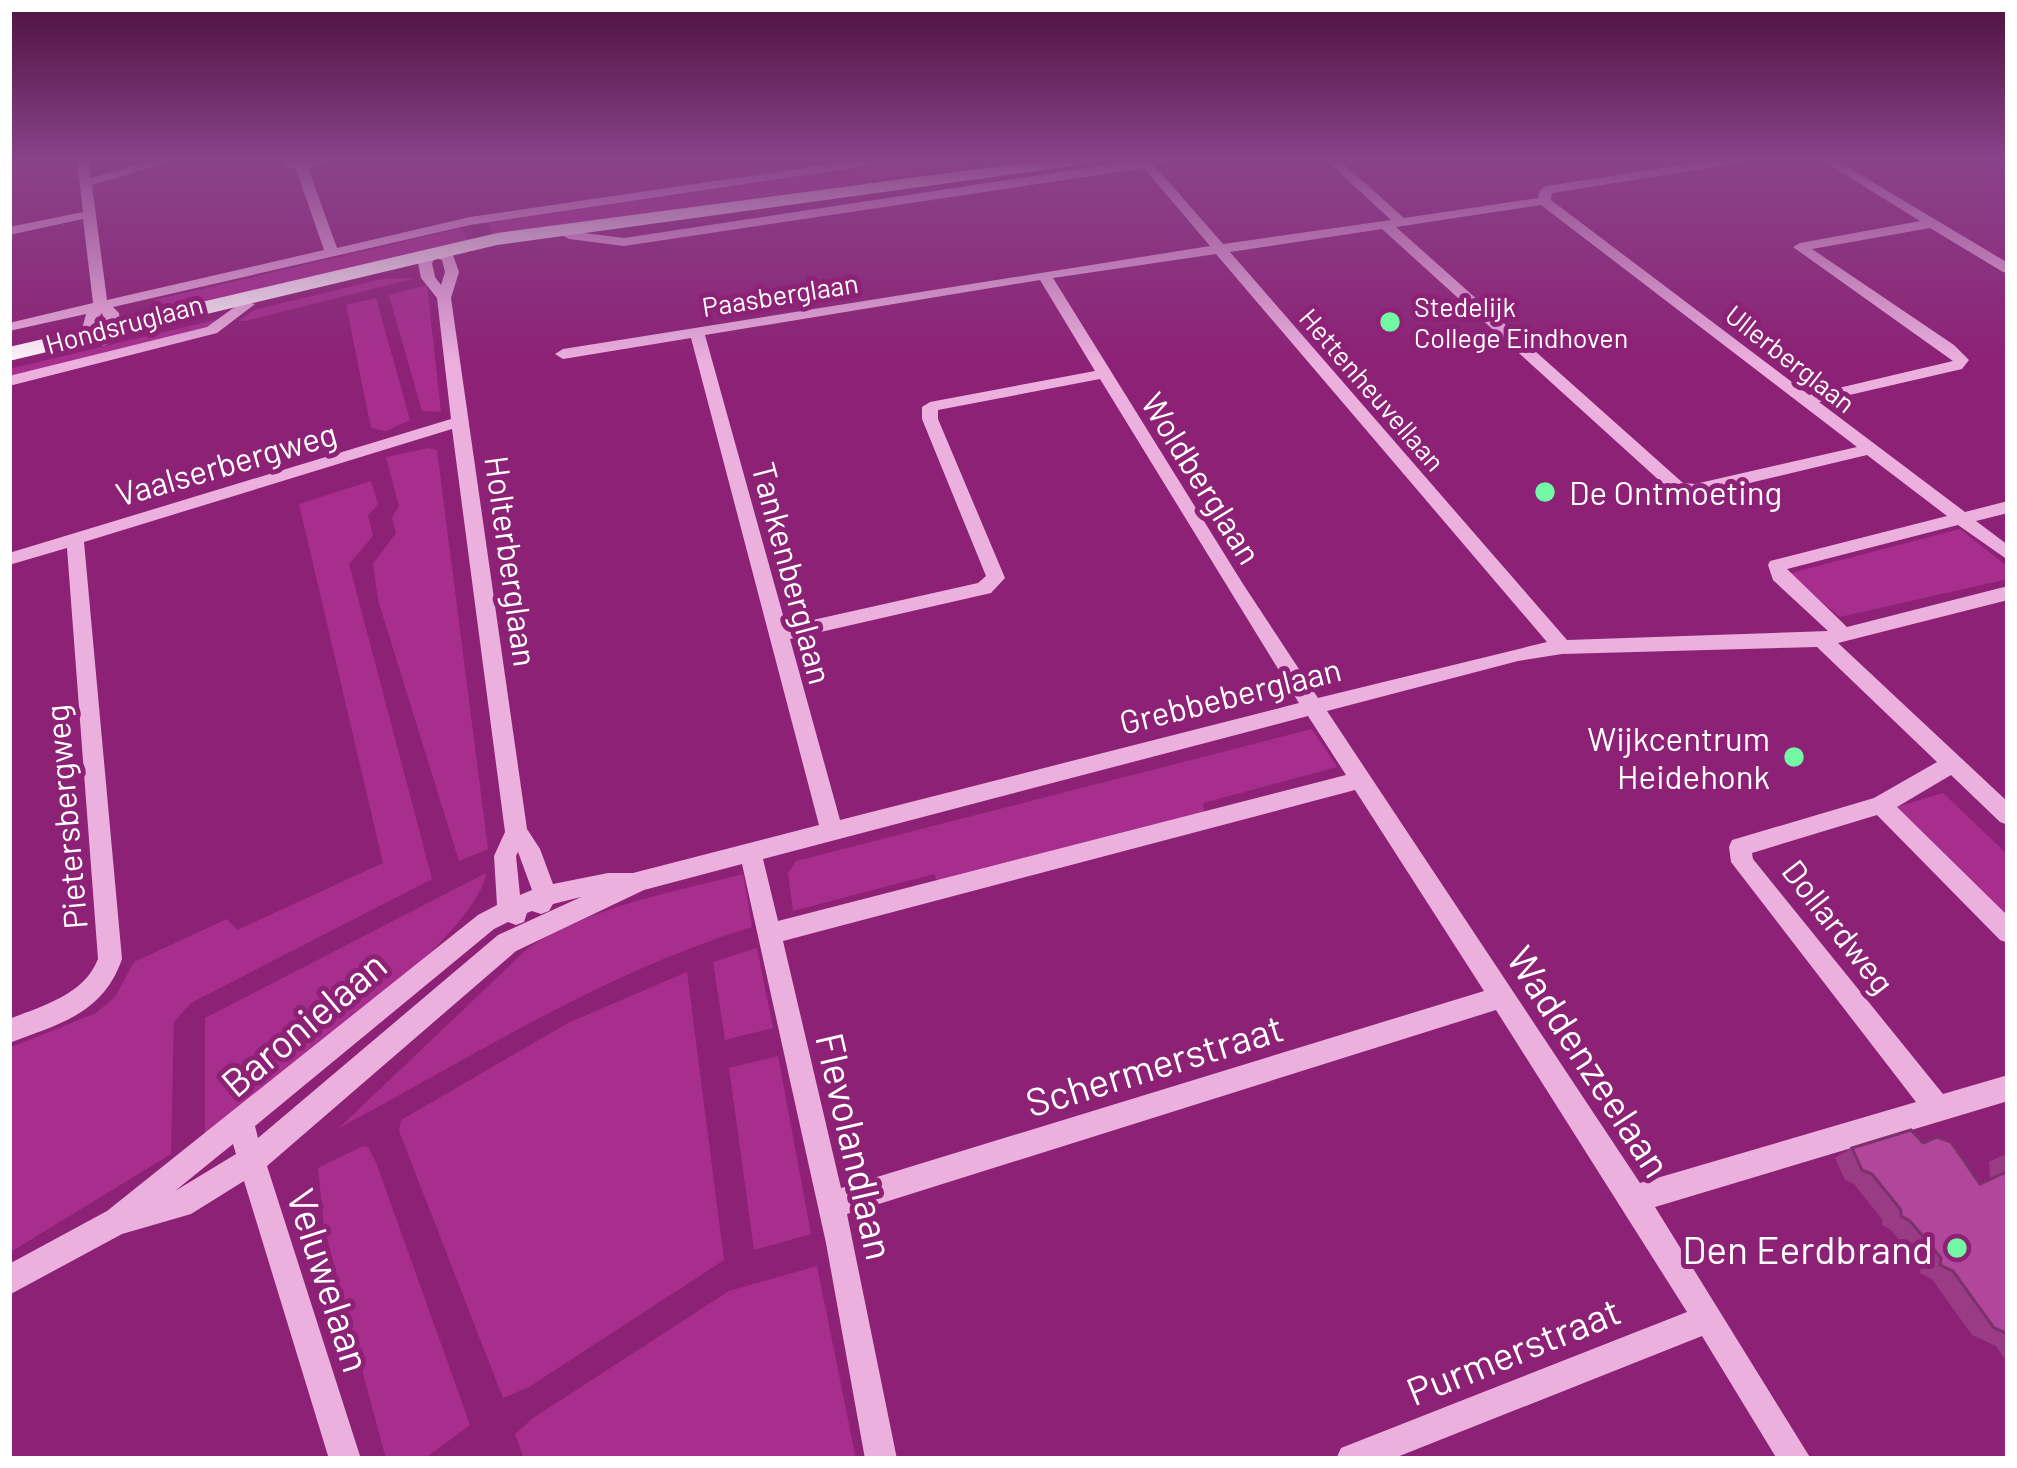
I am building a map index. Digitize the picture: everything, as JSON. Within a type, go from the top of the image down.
[{"type":"main road","name":"Hondsruglaan","points":[[9,358],[554,230],[581,228]]},
{"type":"main road","name":"Hondsruglaan","points":[[102,334],[435,258],[604,228]]},
{"type":"street","points":[[92,228],[100,305],[89,320],[102,334],[112,313],[100,305]]},
{"type":"street","points":[[321,228],[331,251]]},
{"type":"street","name":"Hondsruglaan","points":[[9,327],[436,228]]},
{"type":"street","name":"Hondsruglaan","points":[[569,235],[624,242],[720,228]]},
{"type":"street","name":"Hettenheuvellaan","points":[[1200,228],[1562,647]]},
{"type":"street","name":"Paasberglaan","points":[[563,354],[1371,228]]},
{"type":"street","points":[[1398,228],[1678,488],[1695,490],[1871,449]]},
{"type":"street","name":"Ullerberglaan","points":[[1579,228],[2008,554]]},
{"type":"street","points":[[1806,400],[1957,366],[1961,360],[1800,247],[1909,228]]},
{"type":"street","points":[[1941,228],[2008,269]]},
{"type":"street","name":"Holterberglaan","points":[[444,298],[428,278],[435,258],[452,272],[444,298],[517,832],[529,849],[545,894]]},
{"type":"street","name":"Woldberglaan","points":[[1045,275],[1101,374],[1315,709]]},
{"type":"street","name":"Hondsruglaan","points":[[9,381],[212,330],[248,304]]},
{"type":"street","name":"Tankenberglaan","points":[[697,333],[831,829]]},
{"type":"street","points":[[782,634],[984,588],[995,578],[930,419],[930,407],[1101,374]]},
{"type":"street","name":"Vaalserbergweg","points":[[9,559],[459,422]]},
{"type":"street","points":[[2008,507],[1777,565],[1780,575],[1834,638],[2008,816]]},
{"type":"street","name":"Pietersbergweg","points":[[9,1031],[79,1002],[107,971],[110,959],[75,540]]},
{"type":"street","name":"Grebbeberglaan","points":[[532,928],[639,880],[1518,654],[1562,647],[1834,638],[2008,593]]},
{"type":"street","name":"Waddenzeelaan","points":[[1315,709],[1634,1198],[1795,1459]]},
{"type":"street","name":"Dollardweg","points":[[1936,1107],[1742,862],[1740,847],[1881,805],[1953,764]]},
{"type":"street","points":[[769,934],[1360,780]]},
{"type":"street","points":[[1881,805],[2008,932]]},
{"type":"street","name":"Holterberglaan","points":[[509,910],[505,856],[517,832]]},
{"type":"street","name":"Flevolandlaan","points":[[750,851],[831,1205],[881,1459]]},
{"type":"street","name":"Grebbeberglaan","points":[[545,894],[583,884],[639,880]]},
{"type":"street","points":[[509,910],[532,928],[545,894]]},
{"type":"street","name":"Baronielaan","points":[[9,1280],[117,1221],[241,1126],[486,922],[545,894]]},
{"type":"street","name":"Baronielaan","points":[[117,1221],[181,1204],[254,1159],[507,943],[532,928]]},
{"type":"street","name":"Schermerstraat","points":[[831,1205],[1501,997]]},
{"type":"street","points":[[1634,1198],[2008,1088]]},
{"type":"street","name":"Veluwelaan","points":[[241,1126],[346,1459]]},
{"type":"street","name":"Purmerstraat","points":[[1352,1459],[1706,1319]]},
{"type":"shaded area","points":[[462,228],[469,242],[177,310],[154,300]]},
{"type":"shaded area","points":[[490,228],[557,228],[493,237]]},
{"type":"shaded area","points":[[416,278],[238,321],[254,310],[382,279]]},
{"type":"shaded area","points":[[427,285],[441,412],[422,411],[389,295]]},
{"type":"shaded area","points":[[376,298],[410,420],[386,431],[371,428],[346,305]]},
{"type":"shaded area","points":[[223,318],[199,331],[9,378],[9,369]]},
{"type":"shaded area","points":[[437,450],[488,849],[459,861],[378,600],[373,564],[396,533],[392,518],[399,506],[386,457]]},
{"type":"shaded area","points":[[371,481],[378,504],[368,516],[373,536],[349,564],[432,879],[191,1003],[174,1022],[171,1154],[9,1253],[9,1048],[96,1013],[115,997],[134,962],[227,919],[237,930],[383,863],[299,504]]},
{"type":"shaded area","points":[[1960,529],[2008,567],[2008,579],[1840,617],[1787,574]]},
{"type":"shaded area","points":[[1312,729],[1337,767],[1203,803],[1205,815],[939,885],[934,874],[793,911],[788,873],[796,861]]},
{"type":"shaded area","points":[[1943,793],[2008,855],[2008,917],[1893,808]]},
{"type":"shaded area","points":[[486,873],[474,901],[409,973],[318,1050],[205,1133],[205,1018]]},
{"type":"shaded area","points":[[743,874],[752,927],[592,991],[339,1128],[528,948],[605,911]]},
{"type":"shaded area","points":[[757,948],[773,1028],[725,1040],[713,962]]},
{"type":"shaded area","points":[[687,972],[724,1260],[529,1387],[503,1398],[399,1131],[401,1120],[568,1023]]},
{"type":"shaded area","points":[[778,1056],[811,1234],[754,1250],[729,1068]]},
{"type":"shaded area","points":[[363,1146],[377,1165],[470,1425],[424,1459],[386,1459],[324,1227],[318,1168]]},
{"type":"shaded area","points":[[817,1266],[856,1459],[524,1459],[515,1434],[533,1418],[729,1291]]},
{"type":"building","name":"Den Eerdbrand","points":[[1911,1130],[1923,1143],[1937,1137],[1951,1142],[1980,1184],[2008,1171],[2008,1334],[1994,1328],[1953,1271],[1940,1265],[1941,1258],[1901,1216],[1872,1174],[1862,1170],[1852,1148]]},
{"type":"place","name":"Stedelijk College Eindhoven","points":[[1390,322]]},
{"type":"place","name":"De Ontmoeting","points":[[1545,492]]},
{"type":"place","name":"Wijkcentrum Heidehonk","points":[[1794,757]]},
{"type":"place","name":"Den Eerdbrand","points":[[1957,1248]]}]
